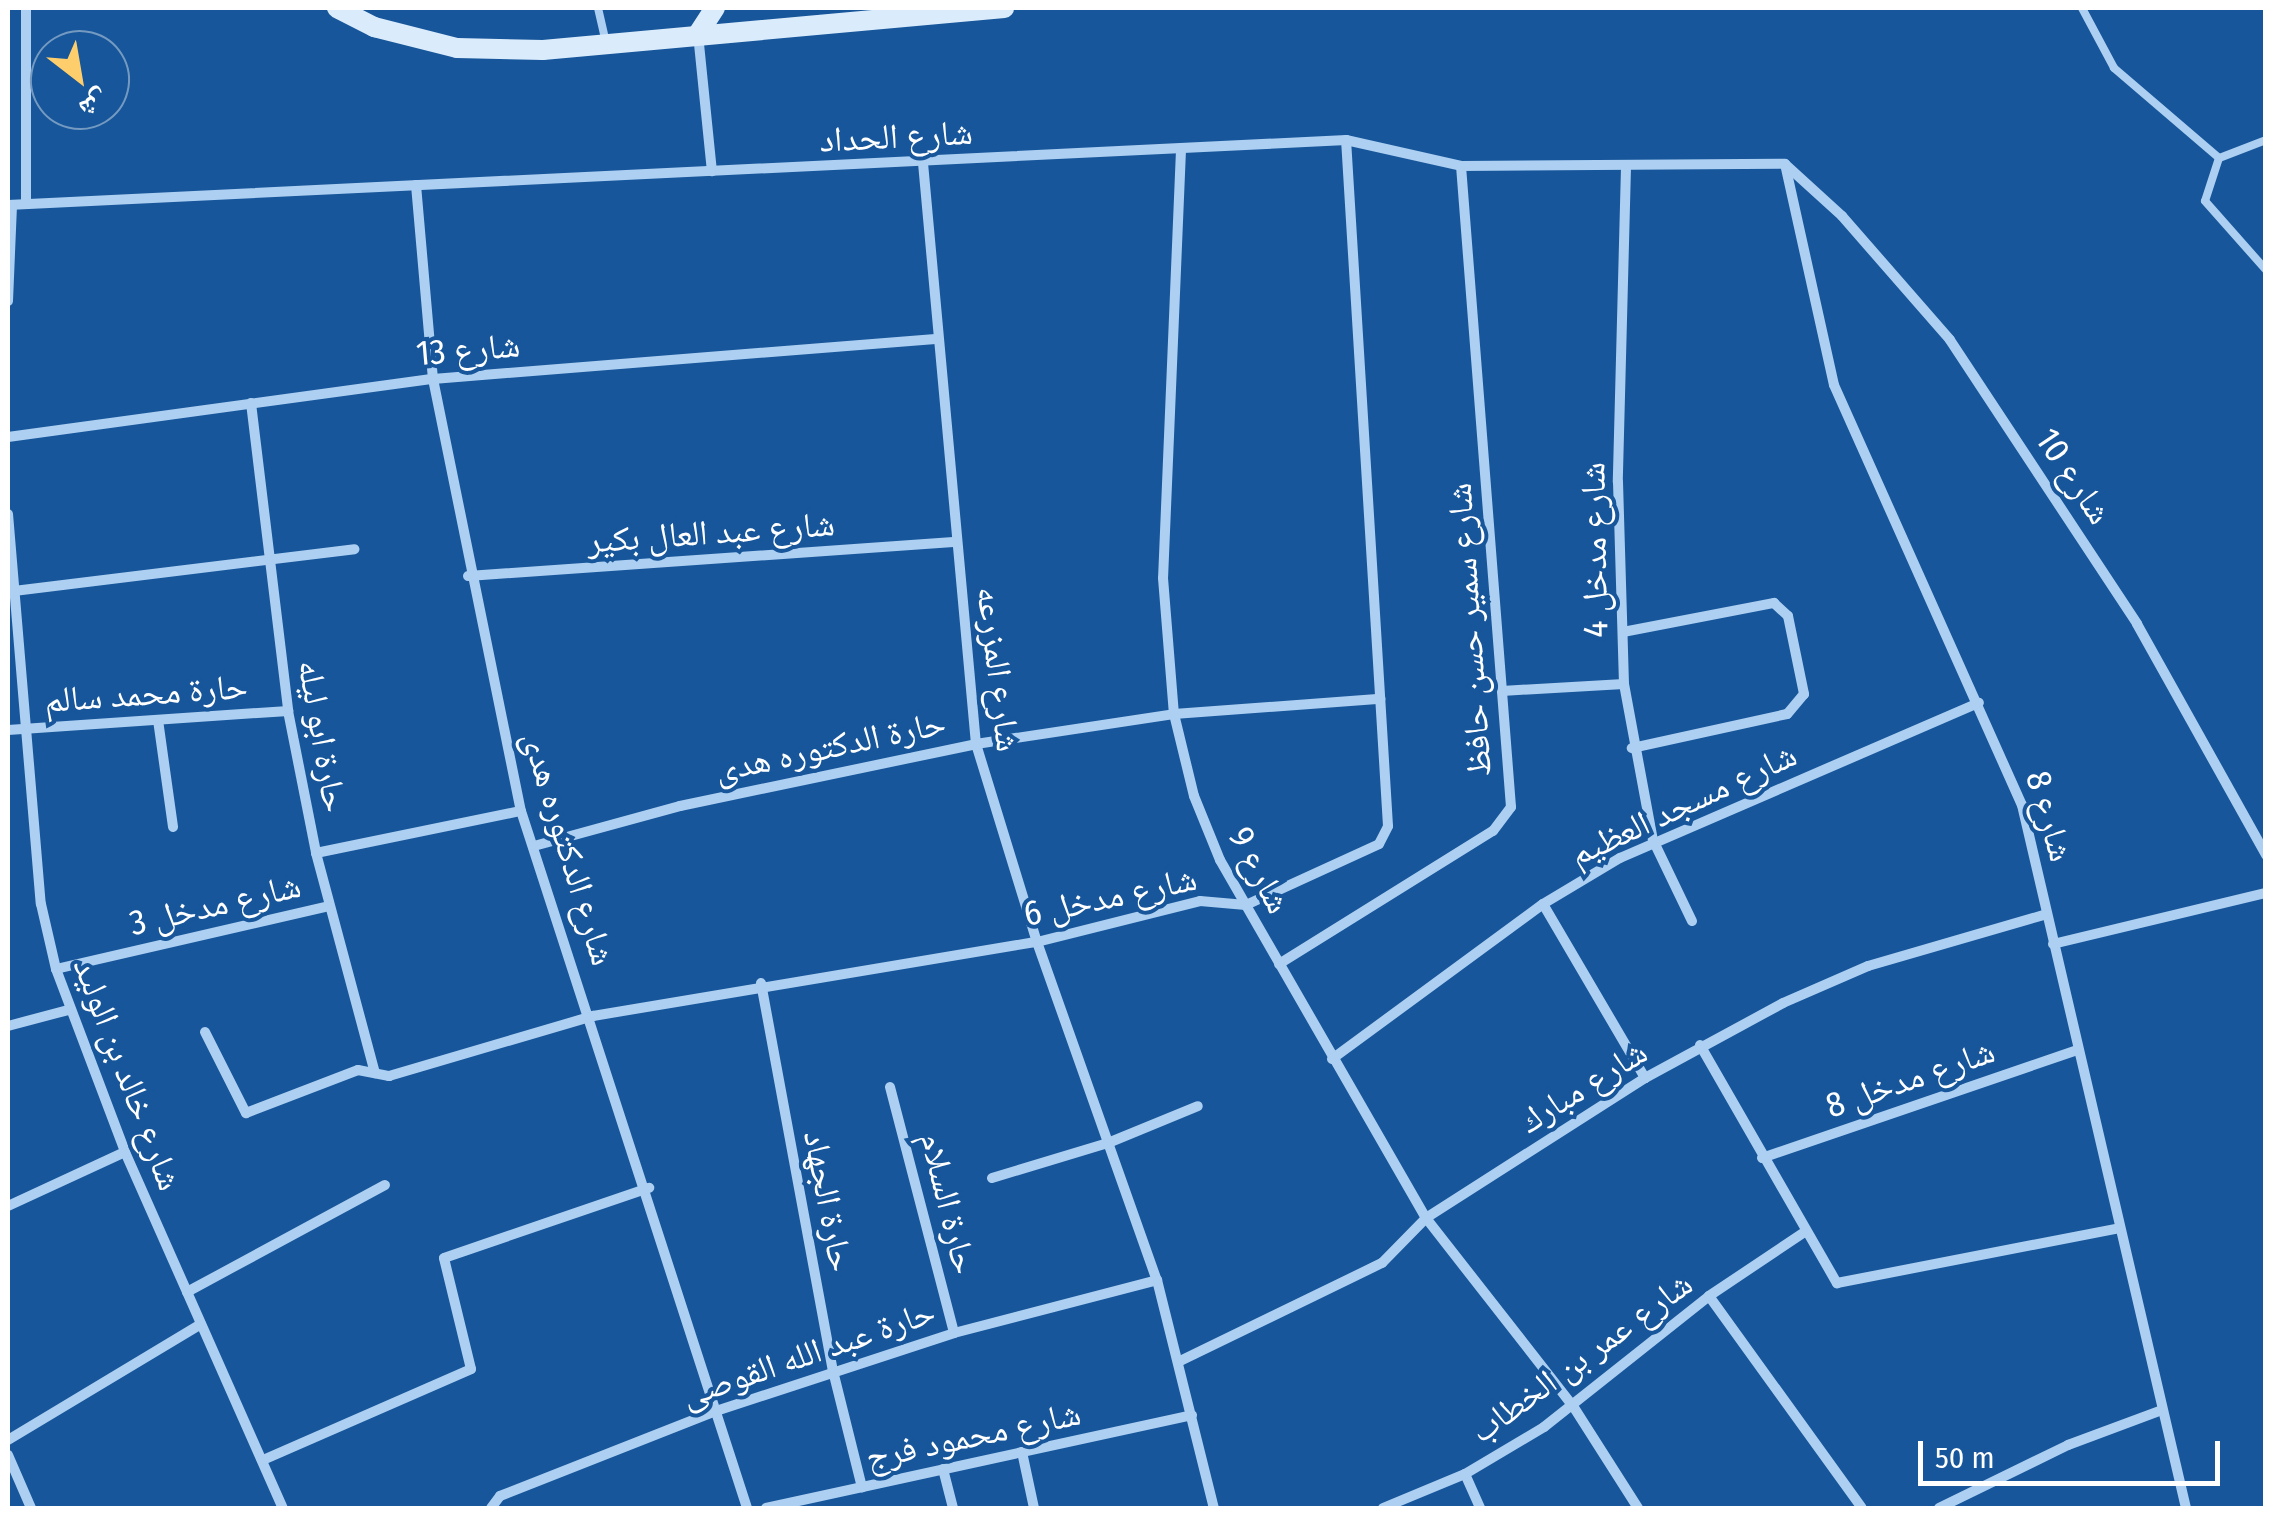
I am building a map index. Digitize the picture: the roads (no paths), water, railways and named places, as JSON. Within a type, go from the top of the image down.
[{"type":"street","points":[[26,8],[26,204]]},
{"type":"street","points":[[337,8],[374,27],[456,48],[606,44],[1004,8]]},
{"type":"street","points":[[712,172],[698,34],[715,8]]},
{"type":"street","name":"شارع الحداد","points":[[10,205],[1346,140],[1461,166],[1785,164]]},
{"type":"street","name":"شارع مدخل 6","points":[[205,1032],[246,1113],[358,1070],[388,1076],[592,1016],[760,983],[1036,942],[1200,901],[1246,905],[1384,840],[1380,699],[1346,140]]},
{"type":"street","name":"شارع 9","points":[[1182,150],[1163,578],[1174,714],[1194,796],[1246,905],[1426,1218],[1573,1406],[1638,1508]]},
{"type":"street","name":"شارع المزرعه","points":[[923,163],[935,338],[976,744],[1036,942],[1157,1280],[1214,1508]]},
{"type":"street","name":"شارع 8","points":[[1785,164],[1834,385],[2022,805],[2116,1229],[2186,1508]]},
{"type":"street","name":"شارع 10","points":[[1785,164],[1842,216],[1950,340],[2138,624],[2253,824],[2266,854]]},
{"type":"street","name":"شارع سمير حسن حافظ","points":[[1279,964],[1502,825],[1510,808],[1461,166]]},
{"type":"street","name":"شارع مدخل 4","points":[[1626,166],[1618,482],[1624,684],[1632,748],[1654,840],[1692,921]]},
{"type":"street","name":"شارع الدكتوره هدى","points":[[416,185],[433,379],[468,576],[521,811],[649,1188],[713,1412],[748,1508]]},
{"type":"street","points":[[8,301],[10,205]]},
{"type":"street","name":"شارع 13","points":[[8,438],[433,379],[935,338]]},
{"type":"street","name":"حارة ابو ليله","points":[[251,403],[288,711],[316,853],[375,1073]]},
{"type":"street","name":"شارع خالد بن الوليد","points":[[8,514],[41,904],[56,969],[68,1010],[125,1152],[284,1508]]},
{"type":"street","name":"شارع عبد العال بكير","points":[[468,576],[957,542]]},
{"type":"street","points":[[14,591],[354,548]]},
{"type":"street","points":[[1623,632],[1774,603],[1788,616],[1804,694],[1788,714],[1632,748]]},
{"type":"street","points":[[1502,690],[1624,684]]},
{"type":"street","name":"حارة الدكتوره هدى","points":[[534,846],[680,806],[976,744],[1174,714],[1380,699]]},
{"type":"street","name":"شارع مسجد العظيم","points":[[1332,1059],[1543,904],[1654,840],[1979,702]]},
{"type":"street","name":"حارة محمد سالم","points":[[8,730],[288,711]]},
{"type":"street","points":[[158,720],[172,827]]},
{"type":"street","points":[[316,853],[521,811]]},
{"type":"street","points":[[2253,824],[2266,817]]},
{"type":"street","points":[[2053,944],[2266,893]]},
{"type":"street","points":[[1543,904],[1646,1078]]},
{"type":"street","name":"شارع مدخل 3","points":[[56,969],[329,906]]},
{"type":"street","name":"شارع مبارك","points":[[1178,1362],[1382,1263],[1426,1218],[1700,1045],[1868,966],[2047,914]]},
{"type":"street","name":"حارة الجهاد","points":[[760,983],[834,1372],[862,1487]]},
{"type":"street","points":[[8,1026],[68,1010]]},
{"type":"street","points":[[1700,1045],[1830,1278],[1845,1284],[2116,1229]]},
{"type":"street","name":"شارع مدخل 8","points":[[1762,1158],[2075,1052]]},
{"type":"street","name":"حارة السلام","points":[[890,1087],[954,1333]]},
{"type":"street","points":[[992,1178],[1108,1143],[1198,1106]]},
{"type":"street","points":[[8,1206],[125,1152]]},
{"type":"street","points":[[188,1292],[386,1185]]},
{"type":"street","points":[[263,1460],[471,1370],[444,1258],[649,1188]]},
{"type":"street","name":"شارع عمر بن الخطاب","points":[[1383,1508],[1465,1474],[1573,1406],[1709,1296],[1804,1233]]},
{"type":"street","name":"حارة عبد الله القوصى","points":[[491,1508],[500,1496],[713,1412],[954,1333],[1157,1280]]},
{"type":"street","points":[[1709,1296],[1862,1508]]},
{"type":"street","points":[[8,1440],[202,1324]]},
{"type":"street","points":[[1938,1508],[2068,1445],[2162,1410]]},
{"type":"street","name":"شارع محمود فرج","points":[[766,1508],[1192,1415]]},
{"type":"street","points":[[1022,1452],[1034,1508]]},
{"type":"street","points":[[8,1455],[32,1508]]},
{"type":"street","points":[[942,1469],[953,1508]]},
{"type":"street","points":[[1465,1474],[1480,1508]]},
{"type":"lane","points":[[598,8],[606,44]]},
{"type":"lane","points":[[2082,8],[2114,68],[2219,158]]},
{"type":"lane","points":[[2219,158],[2266,140]]},
{"type":"lane","points":[[2219,158],[2206,201],[2266,270]]}]
